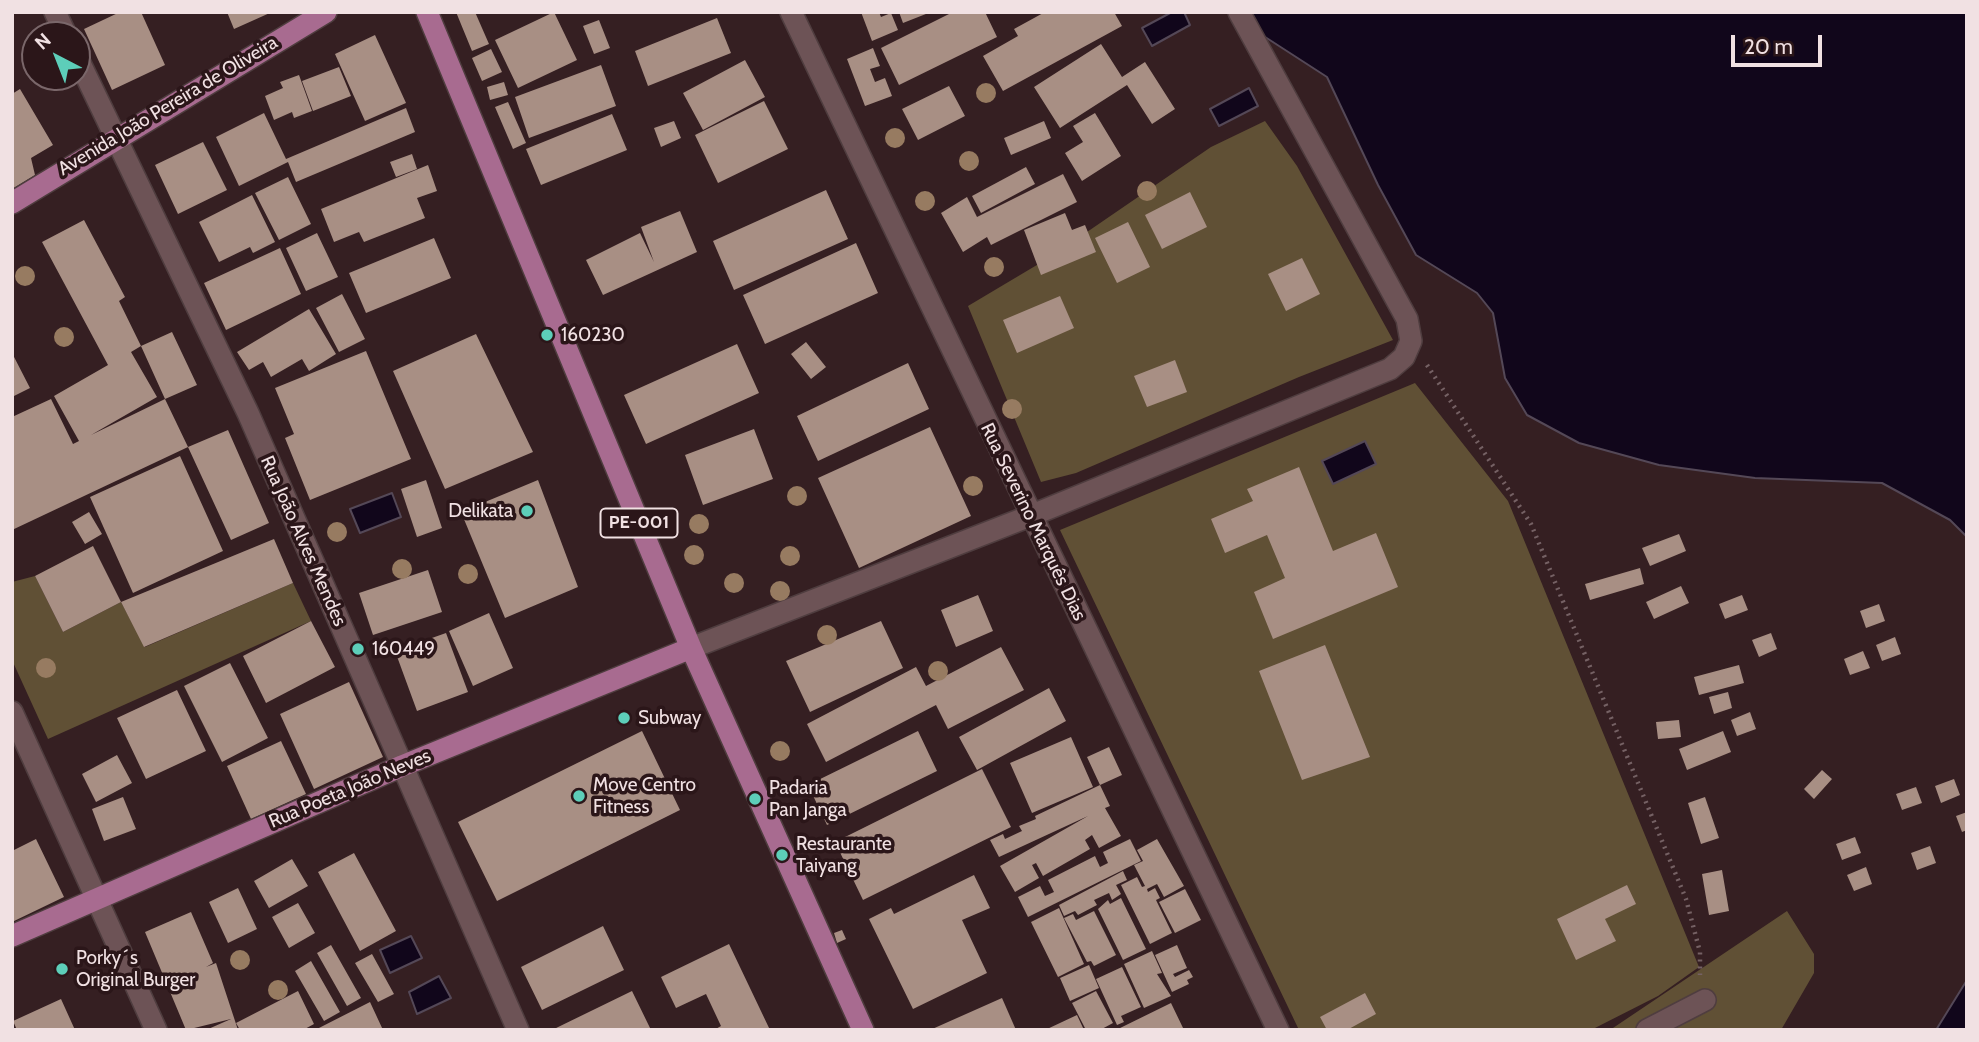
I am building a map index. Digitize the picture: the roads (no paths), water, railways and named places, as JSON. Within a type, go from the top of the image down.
[{"type":"main road","name":"Avenida João Pereira de Oliveira","points":[[12,203],[326,12]]},
{"type":"main road","name":"PE-001","points":[[426,12],[691,648],[863,1030]]},
{"type":"main road","name":"Rua Poeta João Neves","points":[[12,936],[402,766],[691,648]]},
{"type":"street","name":"Rua Severino Marquês Dias","points":[[791,12],[1278,1030]]},
{"type":"street","points":[[691,648],[1030,516],[1390,369],[1404,357],[1411,341],[1407,319],[1238,12]]},
{"type":"street","name":"Rua João Alves Mendes","points":[[91,85],[248,413],[518,1030]]},
{"type":"street","points":[[12,712],[156,1030]]},
{"type":"street","points":[[1647,1030],[1705,1000]]},
{"type":"place","name":"160230","points":[[547,335]]},
{"type":"place","name":"Delikata","points":[[527,511]]},
{"type":"place","name":"160449","points":[[358,649]]},
{"type":"place","name":"Subway","points":[[624,718]]},
{"type":"place","name":"Move Centro Fitness","points":[[579,796]]},
{"type":"place","name":"Padaria Pan Janga","points":[[755,799]]},
{"type":"place","name":"Restaurante Taiyang","points":[[782,855]]},
{"type":"place","name":"Porky´s Original Burger","points":[[62,969]]}]
